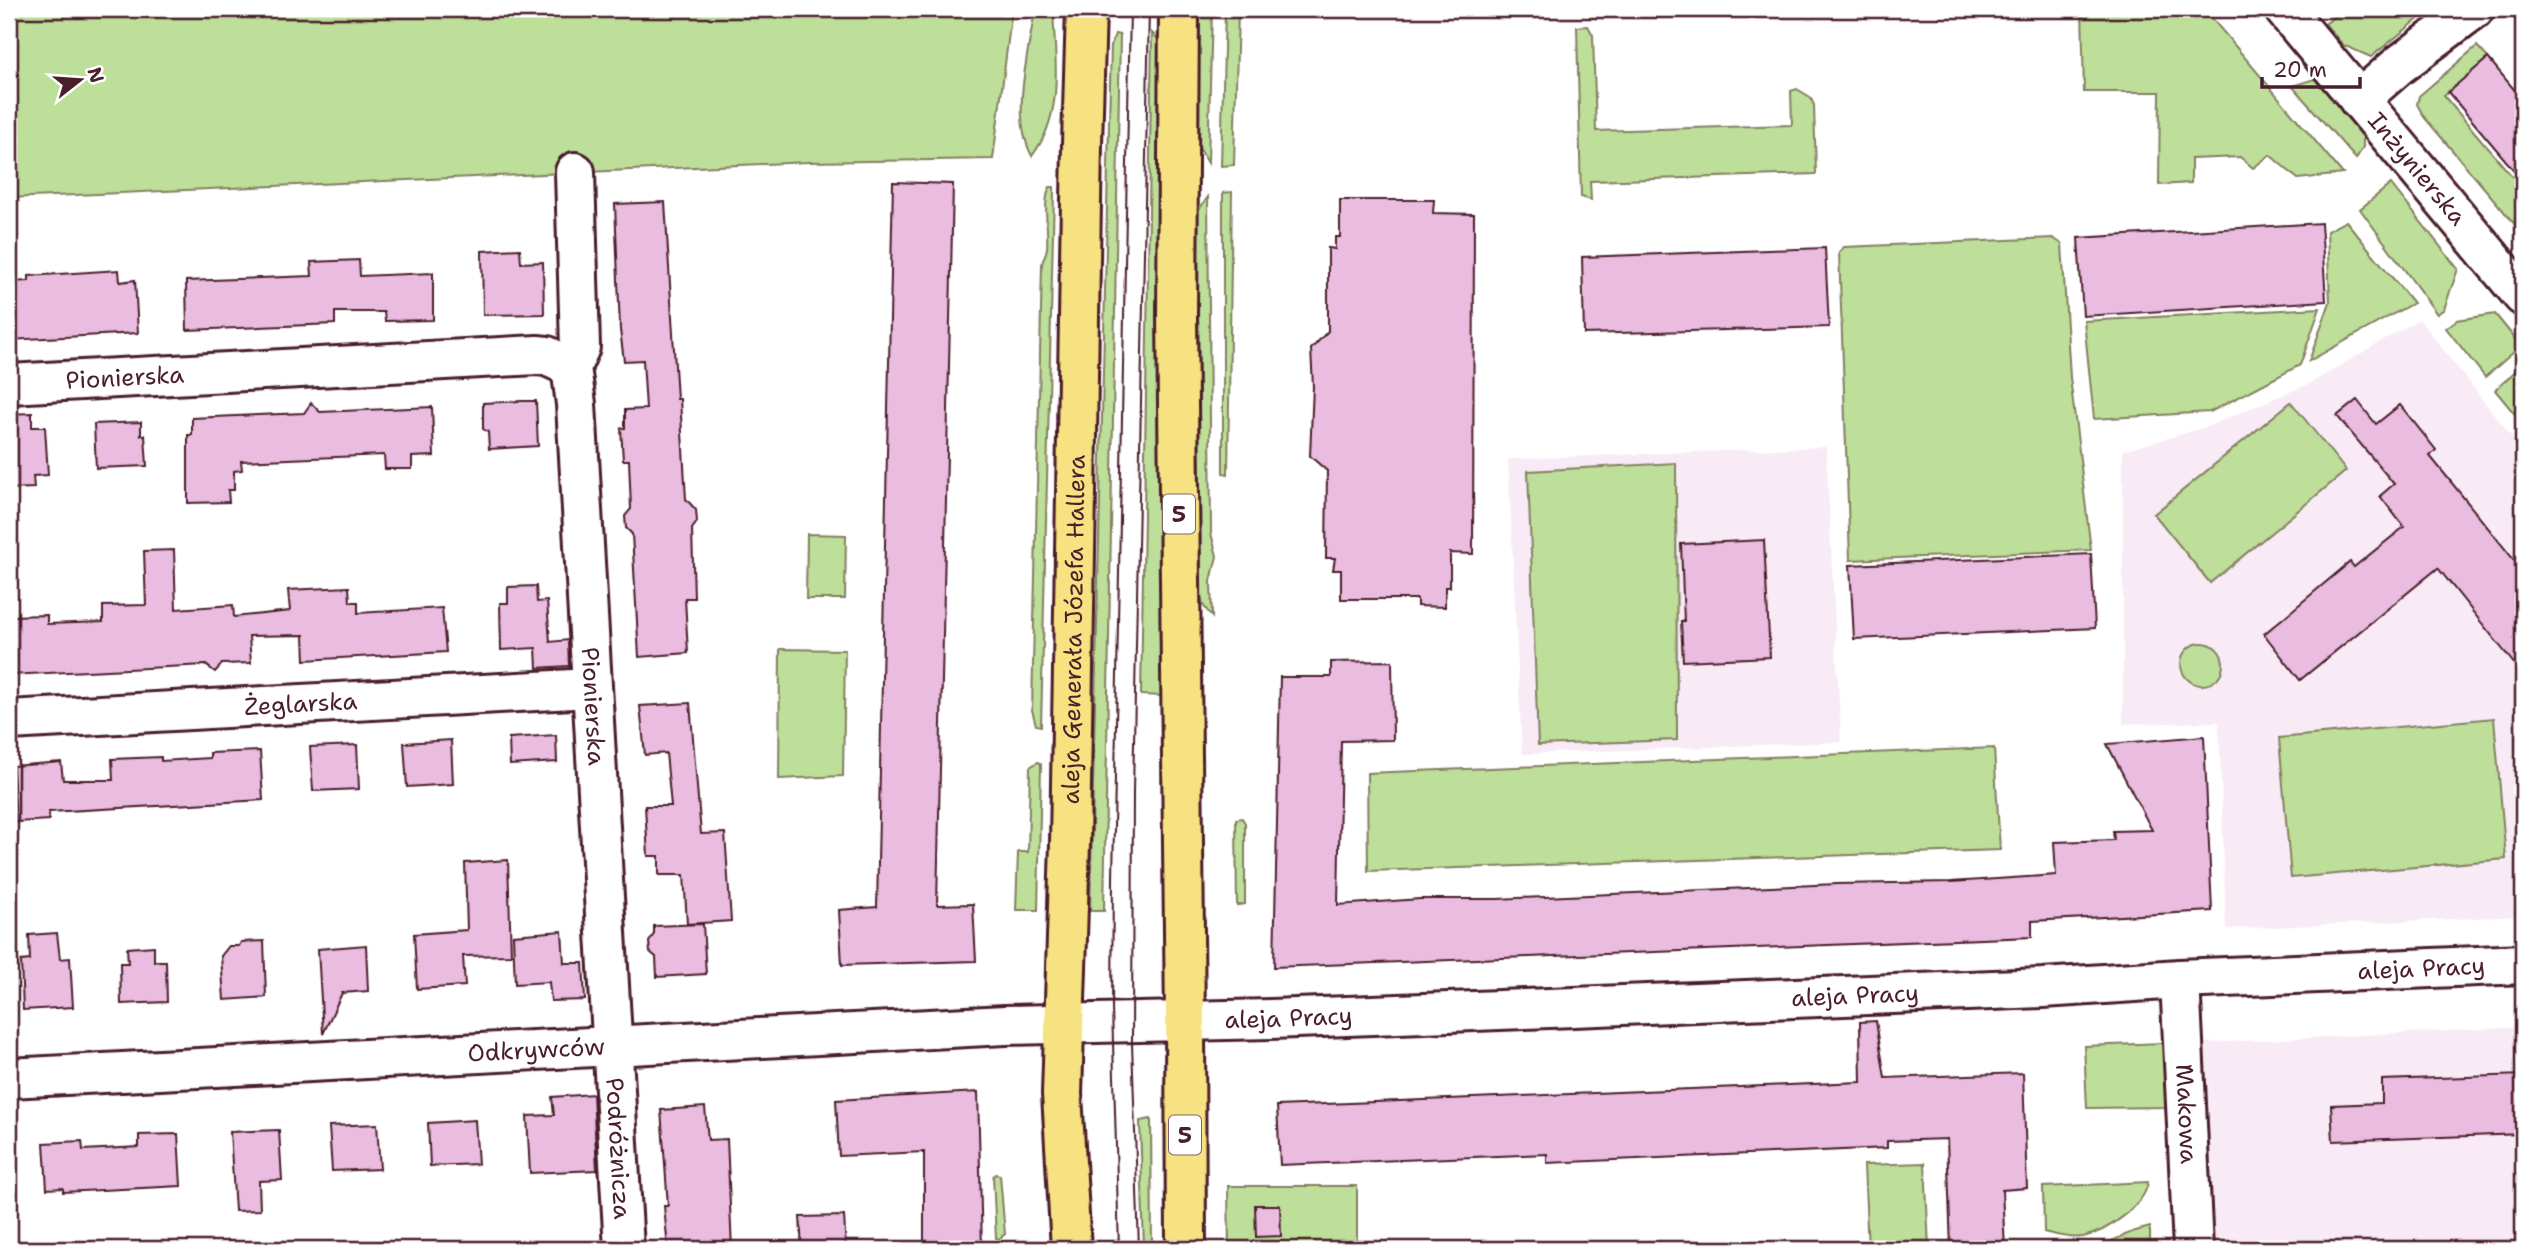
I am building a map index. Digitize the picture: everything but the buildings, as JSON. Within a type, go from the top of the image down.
[{"type":"main road","name":"aleja Generała Józefa Hallera","points":[[1071,1249],[1062,1108],[1063,1024],[1070,843],[1081,155],[1086,9]]},
{"type":"main road","name":"5","points":[[1179,9],[1177,330],[1186,1249]]},
{"type":"street","name":"Inżynierska","points":[[2284,9],[2523,296]]},
{"type":"street","points":[[2359,100],[2399,65],[2474,9]]},
{"type":"street","name":"Pionierska","points":[[575,172],[580,347],[571,367],[576,404],[613,1046]]},
{"type":"street","name":"Pionierska","points":[[9,384],[537,355],[547,356],[571,367]]},
{"type":"street","name":"Żeglarska","points":[[9,720],[592,688]]},
{"type":"street","name":"aleja Pracy","points":[[1063,1024],[1271,1019],[2043,988],[2180,979],[2523,964]]},
{"type":"street","name":"Makowa","points":[[2180,979],[2193,1249]]},
{"type":"street","name":"Odkrywców","points":[[9,1078],[1063,1024]]},
{"type":"street","name":"Podróżnicza","points":[[613,1046],[624,1249]]},
{"type":"shaded area","points":[[2419,319],[2523,451],[2523,916],[2226,929],[2219,722],[2123,724],[2123,451],[2206,427],[2311,383]]},
{"type":"shaded area","points":[[1826,447],[1841,742],[1522,754],[1508,459]]},
{"type":"shaded area","points":[[2523,1027],[2523,1249],[2214,1249],[2205,1043]]},
{"type":"green space","points":[[9,9],[1012,9],[993,159],[808,162],[9,198]]},
{"type":"green space","points":[[1035,9],[1053,9],[1056,86],[1049,122],[1032,156],[1022,122],[1022,103]]},
{"type":"green space","points":[[1200,9],[1212,9],[1208,163],[1197,144]]},
{"type":"green space","points":[[1225,9],[1238,9],[1234,165],[1221,166]]},
{"type":"green space","points":[[2082,9],[2204,9],[2343,174],[2298,179],[2270,155],[2253,168],[2240,157],[2191,159],[2191,183],[2159,185],[2160,92],[2084,92]]},
{"type":"green space","points":[[2344,9],[2431,9],[2371,57],[2343,45],[2325,24]]},
{"type":"green space","points":[[1588,26],[1593,35],[1596,131],[1792,125],[1791,91],[1797,89],[1810,97],[1814,105],[1816,174],[1590,181],[1591,200],[1581,197],[1577,27]]},
{"type":"green space","points":[[1152,33],[1160,41],[1163,696],[1141,695]]},
{"type":"green space","points":[[1115,34],[1120,35],[1104,911],[1090,911],[1111,46]]},
{"type":"green space","points":[[2477,46],[2488,58],[2444,96],[2523,189],[2523,234],[2424,117],[2417,104],[2419,96]]},
{"type":"green space","points":[[2315,79],[2363,134],[2363,147],[2356,159],[2292,86]]},
{"type":"green space","points":[[2391,184],[2458,269],[2444,309],[2437,314],[2360,209]]},
{"type":"green space","points":[[1050,187],[1054,187],[1054,192],[1041,726],[1036,725],[1032,710],[1042,264],[1047,248],[1046,200]]},
{"type":"green space","points":[[1232,192],[1228,474],[1223,473],[1223,193]]},
{"type":"green space","points":[[1208,197],[1211,533],[1217,556],[1211,581],[1212,617],[1203,605],[1201,596],[1197,212]]},
{"type":"green space","points":[[2346,221],[2413,303],[2309,361],[2330,302],[2327,231]]},
{"type":"green space","points":[[2053,238],[2062,244],[2070,377],[2091,550],[1850,560],[1839,252],[1844,247]]},
{"type":"green space","points":[[2320,308],[2300,365],[2210,412],[2094,419],[2084,321]]},
{"type":"green space","points":[[2495,314],[2521,346],[2485,377],[2446,328],[2457,320]]},
{"type":"green space","points":[[2523,364],[2523,424],[2495,390]]},
{"type":"green space","points":[[2291,402],[2346,471],[2210,583],[2154,514]]},
{"type":"green space","points":[[1676,463],[1677,740],[1538,745],[1528,471]]},
{"type":"green space","points":[[807,534],[846,535],[845,599],[806,599]]},
{"type":"green space","points":[[2202,643],[2217,649],[2223,664],[2217,679],[2202,685],[2187,679],[2181,664],[2187,649]]},
{"type":"green space","points":[[780,649],[845,650],[843,776],[779,779]]},
{"type":"green space","points":[[2494,718],[2506,859],[2291,878],[2279,738]]},
{"type":"green space","points":[[1994,748],[2000,850],[1368,871],[1367,773]]},
{"type":"green space","points":[[1038,762],[1041,764],[1038,910],[1016,910],[1018,852],[1028,852],[1030,767]]},
{"type":"green space","points":[[1242,818],[1245,823],[1245,904],[1237,905],[1236,819]]},
{"type":"green space","points":[[2164,1043],[2167,1107],[2087,1108],[2084,1046]]},
{"type":"green space","points":[[1151,1119],[1152,1249],[1144,1249],[1140,1121]]},
{"type":"green space","points":[[1925,1163],[1929,1249],[1868,1249],[1864,1165]]},
{"type":"green space","points":[[1000,1175],[1005,1234],[999,1239],[996,1238],[993,1176]]},
{"type":"green space","points":[[2148,1182],[2140,1200],[2132,1209],[2102,1230],[2083,1237],[2044,1232],[2043,1187]]},
{"type":"green space","points":[[1228,1186],[1357,1186],[1357,1249],[1229,1249]]},
{"type":"green space","points":[[2150,1227],[2150,1249],[2094,1249],[2132,1232]]},
{"type":"tram line","points":[[1119,1249],[1112,1008],[1113,879],[1130,9]]},
{"type":"tram line","points":[[1139,1249],[1132,1043],[1133,792],[1149,9]]}]
